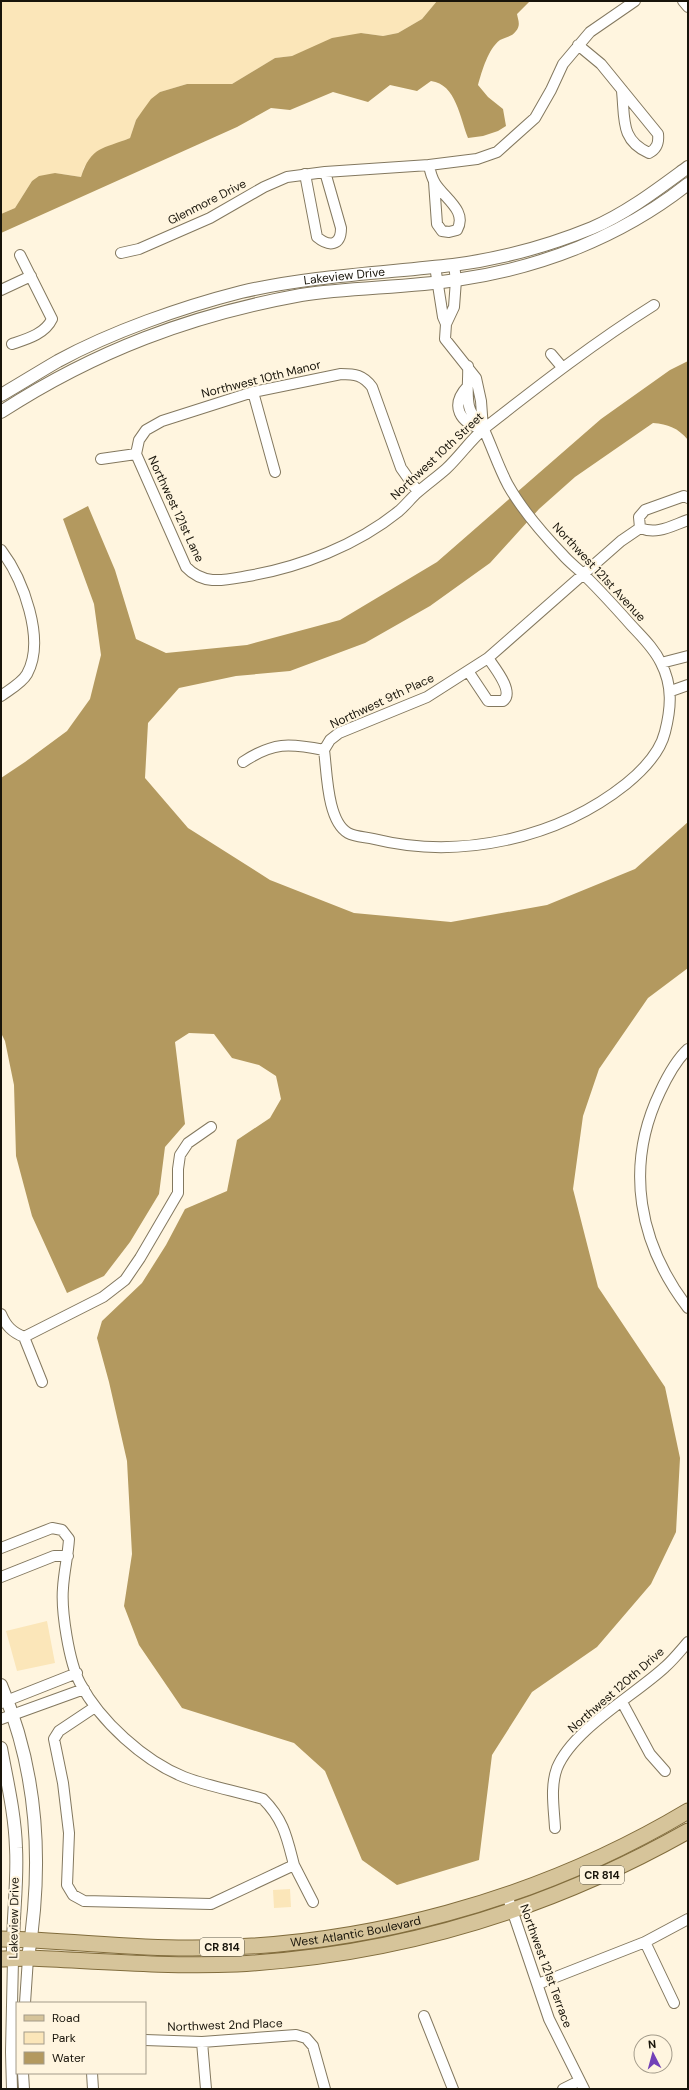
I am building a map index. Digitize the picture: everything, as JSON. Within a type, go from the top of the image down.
[{"type":"main road","name":"West Atlantic Boulevard","points":[[7,1939],[121,1947],[180,1948],[262,1945],[322,1939],[405,1923],[467,1908],[507,1895],[612,1852],[688,1811]]},
{"type":"main road","name":"West Atlantic Boulevard","points":[[14,1959],[158,1964],[235,1964],[336,1954],[401,1942],[444,1932],[512,1912],[608,1873],[688,1831]]},
{"type":"main road","points":[[262,1945],[263,1962]]},
{"type":"street","name":"Glenmore Drive","points":[[121,252],[139,249],[210,218],[264,187],[287,177],[325,172],[429,165],[477,159],[497,152],[535,118],[551,90],[563,64],[578,45],[590,32],[635,1]]},
{"type":"street","points":[[683,1],[688,7]]},
{"type":"street","points":[[578,45],[601,64],[622,91],[636,105],[658,134],[659,140],[657,146],[649,153],[631,141],[626,130],[622,91]]},
{"type":"street","points":[[429,165],[434,182]]},
{"type":"street","name":"Lakeview Drive","points":[[1,395],[66,357],[124,331],[195,306],[241,292],[299,282],[454,264],[496,257],[538,246],[593,228],[640,201],[688,167]]},
{"type":"street","points":[[305,174],[317,237],[323,242],[331,244],[337,242],[341,236],[341,228],[325,172]]},
{"type":"street","name":"Lakeview Drive","points":[[1,412],[35,390],[111,351],[163,330],[208,316],[304,295],[456,280],[526,266],[557,257],[596,240],[633,220],[665,201],[688,184]]},
{"type":"street","points":[[12,344],[27,339],[48,328],[52,319],[20,255]]},
{"type":"street","points":[[446,324],[454,308],[456,280],[454,264]]},
{"type":"street","name":"Northwest 121st Avenue","points":[[435,266],[443,317],[446,324],[445,339],[468,366],[476,378],[481,401],[483,429],[509,487],[563,556],[583,573],[648,643],[662,663],[671,691]]},
{"type":"street","points":[[1,290],[31,276]]},
{"type":"street","name":"Northwest 10th Street","points":[[193,574],[203,579],[215,581],[261,574],[302,563],[337,548],[372,529],[399,511],[418,492],[447,468],[483,429],[562,367],[608,334],[654,305]]},
{"type":"street","points":[[551,354],[562,367]]},
{"type":"street","points":[[468,366],[468,386],[462,392],[458,406],[461,417],[473,427],[483,429]]},
{"type":"street","name":"Northwest 10th Manor","points":[[136,454],[139,440],[146,430],[162,421],[253,392],[341,374],[354,374],[365,378],[372,387],[401,468],[418,492]]},
{"type":"street","points":[[253,392],[275,472]]},
{"type":"street","points":[[101,459],[136,454]]},
{"type":"street","name":"Northwest 121st Lane","points":[[136,454],[186,567],[193,574]]},
{"type":"street","points":[[688,498],[684,496],[644,510],[638,517],[640,528],[650,532],[688,520]]},
{"type":"street","name":"Northwest 9th Place","points":[[324,750],[330,740],[339,733],[427,697],[488,658],[583,573],[621,541],[640,528]]},
{"type":"street","points":[[1,550],[18,578],[32,622],[35,642],[32,660],[26,675],[1,696]]},
{"type":"street","points":[[662,663],[688,656]]},
{"type":"street","points":[[468,671],[488,701],[503,701],[506,696],[506,688],[488,658]]},
{"type":"street","points":[[243,762],[261,750],[285,746],[306,746],[324,750],[332,808],[338,823],[348,833],[384,842],[426,847],[471,846],[508,840],[543,829],[583,812],[609,797],[633,778],[651,760],[664,736],[671,691],[688,685]]},
{"type":"street","points":[[688,1048],[668,1075],[651,1110],[641,1152],[640,1189],[645,1225],[657,1260],[674,1291],[688,1308]]},
{"type":"street","points":[[24,1337],[103,1297],[125,1280],[140,1258],[178,1193],[178,1169],[180,1155],[188,1143],[211,1127]]},
{"type":"street","points":[[1,1314],[5,1324],[14,1332],[24,1337],[42,1382]]},
{"type":"street","points":[[1,1548],[52,1528],[62,1530],[69,1539],[68,1556],[62,1588],[64,1618],[70,1651],[76,1673],[95,1707],[139,1751],[183,1777],[263,1799],[273,1809],[283,1824],[294,1865],[313,1902]]},
{"type":"street","points":[[1,1577],[54,1556],[68,1556]]},
{"type":"street","name":"Northwest 120th Drive","points":[[555,1828],[553,1785],[558,1767],[570,1748],[590,1727],[666,1666],[688,1642]]},
{"type":"street","points":[[4,1702],[76,1673]]},
{"type":"street","name":"Lakeview Drive","points":[[1,1685],[4,1702],[14,1714],[27,1761],[36,1837],[36,1868],[31,1940],[14,1959],[11,2052],[12,2089]]},
{"type":"street","points":[[1,1719],[84,1689]]},
{"type":"street","points":[[622,1702],[650,1754],[665,1771]]},
{"type":"street","points":[[95,1707],[59,1731],[54,1739],[63,1783],[69,1833],[67,1885],[73,1895],[84,1901],[211,1904],[221,1901],[294,1865]]},
{"type":"street","name":"Lakeview Drive","points":[[1,1748],[12,1808],[16,1849],[7,1939],[14,1959],[25,2002]]},
{"type":"street","name":"Northwest 121st Terrace","points":[[507,1895],[550,2019],[582,2085]]},
{"type":"street","points":[[538,1984],[645,1942],[688,1919]]},
{"type":"street","points":[[645,1942],[674,2003]]},
{"type":"street","points":[[424,2016],[453,2089]]},
{"type":"street","name":"Northwest 2nd Place","points":[[146,2040],[202,2042],[296,2035],[306,2038],[313,2046],[325,2089]]},
{"type":"street","points":[[202,2042],[206,2089]]},
{"type":"street","points":[[23,2074],[24,2089]]},
{"type":"street","points":[[92,2074],[93,2089]]},
{"type":"street","points":[[563,2089],[582,2085]]},
{"type":"green space","points":[[1,1],[437,1],[422,19],[398,33],[383,36],[361,33],[292,56],[275,58],[232,84],[187,84],[160,92],[136,120],[130,138],[120,142],[84,167],[81,177],[55,173],[32,181],[15,208],[1,214]]},
{"type":"green space","points":[[47,1621],[55,1663],[17,1671],[6,1631]]},
{"type":"green space","points":[[290,1889],[291,1907],[274,1908],[273,1890]]},
{"type":"water","points":[[437,1],[530,1],[517,14],[519,25],[518,29],[510,36],[500,40],[492,49],[481,73],[478,85],[488,97],[503,109],[506,126],[498,131],[483,136],[468,138],[452,95],[439,83],[431,81],[417,91],[390,85],[368,102],[333,92],[290,110],[271,108],[237,127],[1,233],[1,214],[15,208],[32,181],[39,176],[55,173],[81,177],[89,159],[99,150],[130,138],[136,120],[151,99],[160,92],[187,84],[232,84],[275,58],[292,56],[332,38],[361,33],[383,36],[398,33],[422,19]]},
{"type":"water","points":[[688,361],[688,440],[672,427],[653,423],[575,477],[539,509],[490,563],[430,606],[365,643],[290,671],[236,676],[179,688],[148,723],[145,778],[188,828],[270,880],[354,913],[451,922],[547,905],[635,869],[688,822],[688,968],[648,998],[599,1069],[583,1116],[573,1189],[598,1287],[665,1387],[680,1458],[676,1532],[651,1584],[597,1647],[532,1692],[492,1755],[479,1860],[397,1885],[362,1860],[325,1771],[294,1743],[182,1708],[139,1645],[124,1606],[132,1554],[127,1461],[109,1382],[97,1338],[102,1321],[142,1283],[166,1245],[185,1209],[227,1191],[237,1140],[270,1118],[281,1099],[276,1076],[259,1065],[232,1058],[214,1034],[189,1033],[175,1042],[185,1124],[165,1147],[159,1194],[130,1242],[104,1276],[67,1293],[32,1216],[16,1156],[14,1085],[5,1041],[1,1033],[1,778],[67,731],[90,699],[101,655],[94,604],[63,519],[88,506],[115,570],[136,639],[166,653],[247,645],[340,620],[437,562],[601,419],[670,370]]}]
